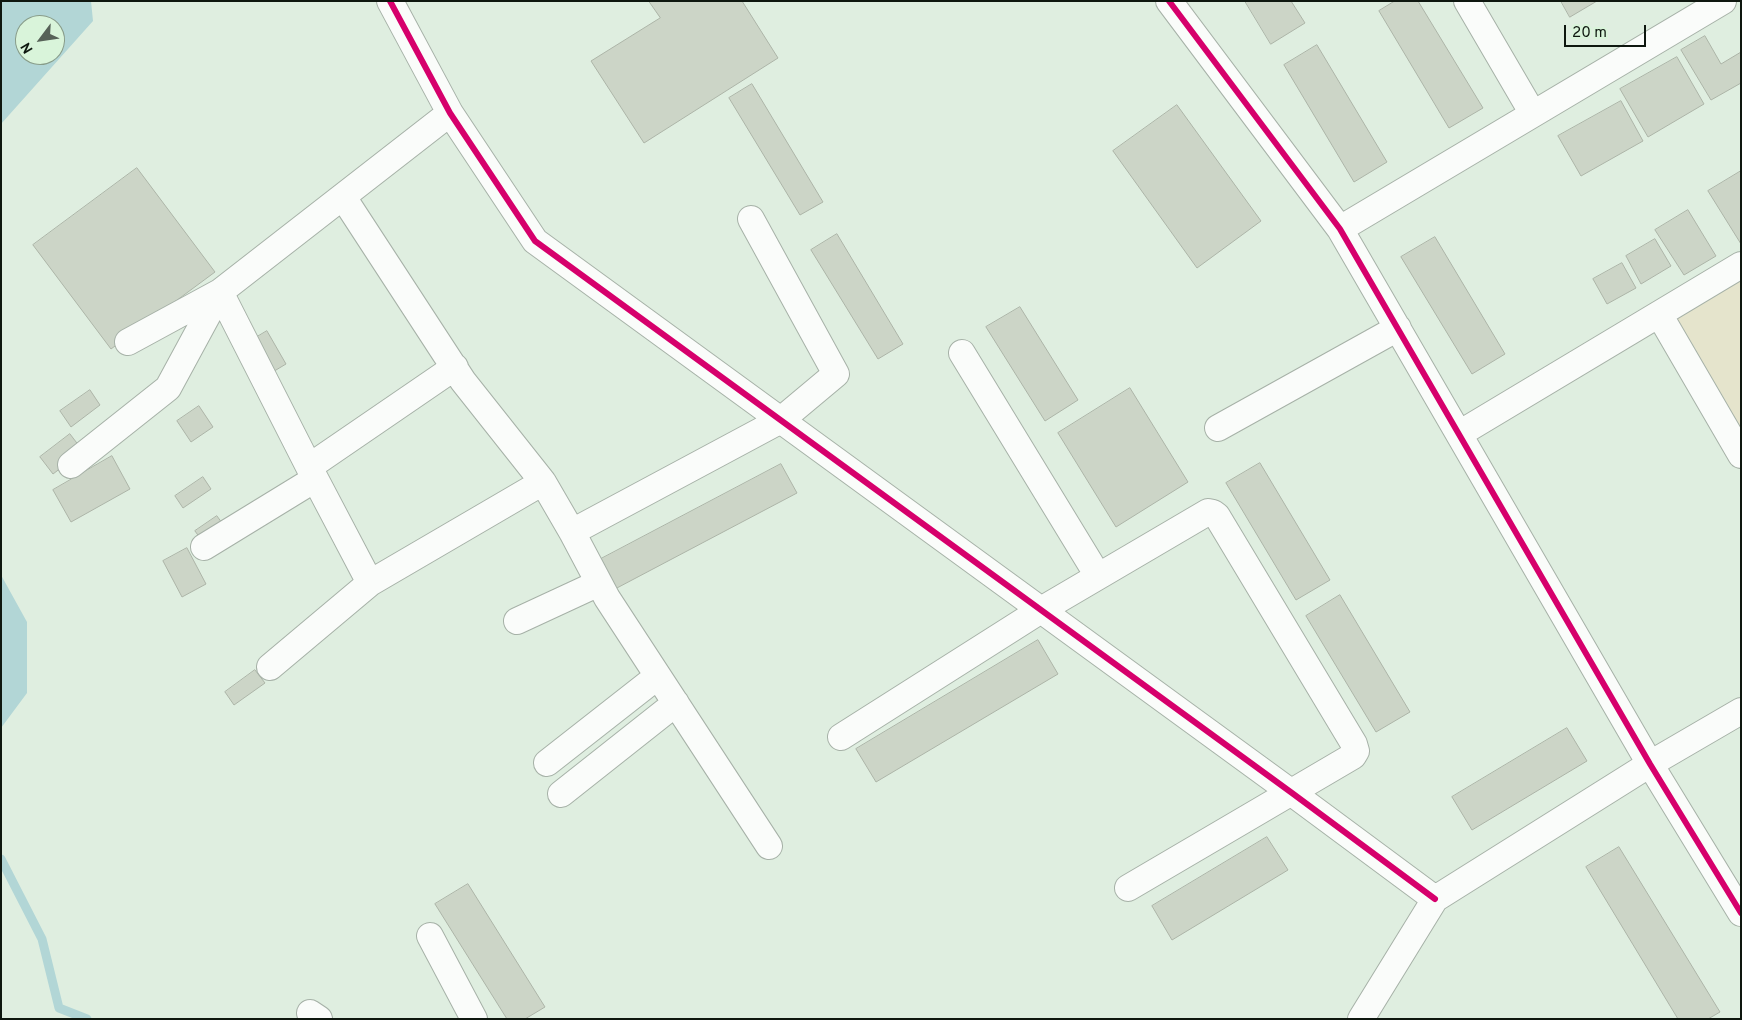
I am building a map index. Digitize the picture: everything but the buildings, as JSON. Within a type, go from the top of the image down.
[{"type":"street","points":[[390,1],[450,113],[536,240],[1292,792],[1435,899]]},
{"type":"street","points":[[1169,1],[1340,229],[1650,764],[1741,913]]},
{"type":"street","points":[[1467,1],[1533,114]]},
{"type":"street","points":[[1340,229],[1723,1]]},
{"type":"street","points":[[128,342],[220,292],[450,113]]},
{"type":"street","points":[[343,197],[463,381],[543,482],[599,583],[769,846]]},
{"type":"street","points":[[572,532],[781,420],[836,374],[751,219]]},
{"type":"street","points":[[1459,434],[1741,266]]},
{"type":"street","points":[[71,465],[168,388],[220,292]]},
{"type":"street","points":[[220,292],[370,583]]},
{"type":"street","points":[[1659,314],[1741,455]]},
{"type":"street","points":[[1218,428],[1398,328]]},
{"type":"street","points":[[962,353],[1098,576]]},
{"type":"street","points":[[204,547],[312,473],[455,367]]},
{"type":"street","points":[[270,667],[370,583],[543,482]]},
{"type":"street","points":[[841,737],[1041,610],[1208,512],[1213,513],[1217,516],[1354,744],[1356,751],[1354,756],[1128,888]]},
{"type":"street","points":[[517,621],[599,583]]},
{"type":"street","points":[[547,763],[658,676]]},
{"type":"street","points":[[561,794],[676,703]]},
{"type":"street","points":[[1362,1019],[1435,899],[1650,764],[1741,711]]},
{"type":"street","points":[[430,936],[474,1019]]},
{"type":"green space","points":[[1741,277],[1741,437],[1668,320]]},
{"type":"water","points":[[1,1],[91,1],[93,21],[65,52],[65,15],[15,15],[15,65],[54,65],[1,124]]},
{"type":"water","points":[[1,575],[27,622],[27,693],[1,728]]},
{"type":"waterway","points":[[1,859],[42,939],[59,1008],[87,1019]]},
{"type":"cycle path","points":[[390,1],[450,113],[535,241],[1435,899]]},
{"type":"cycle path","points":[[1169,1],[1340,229],[1650,764],[1741,913]]}]
